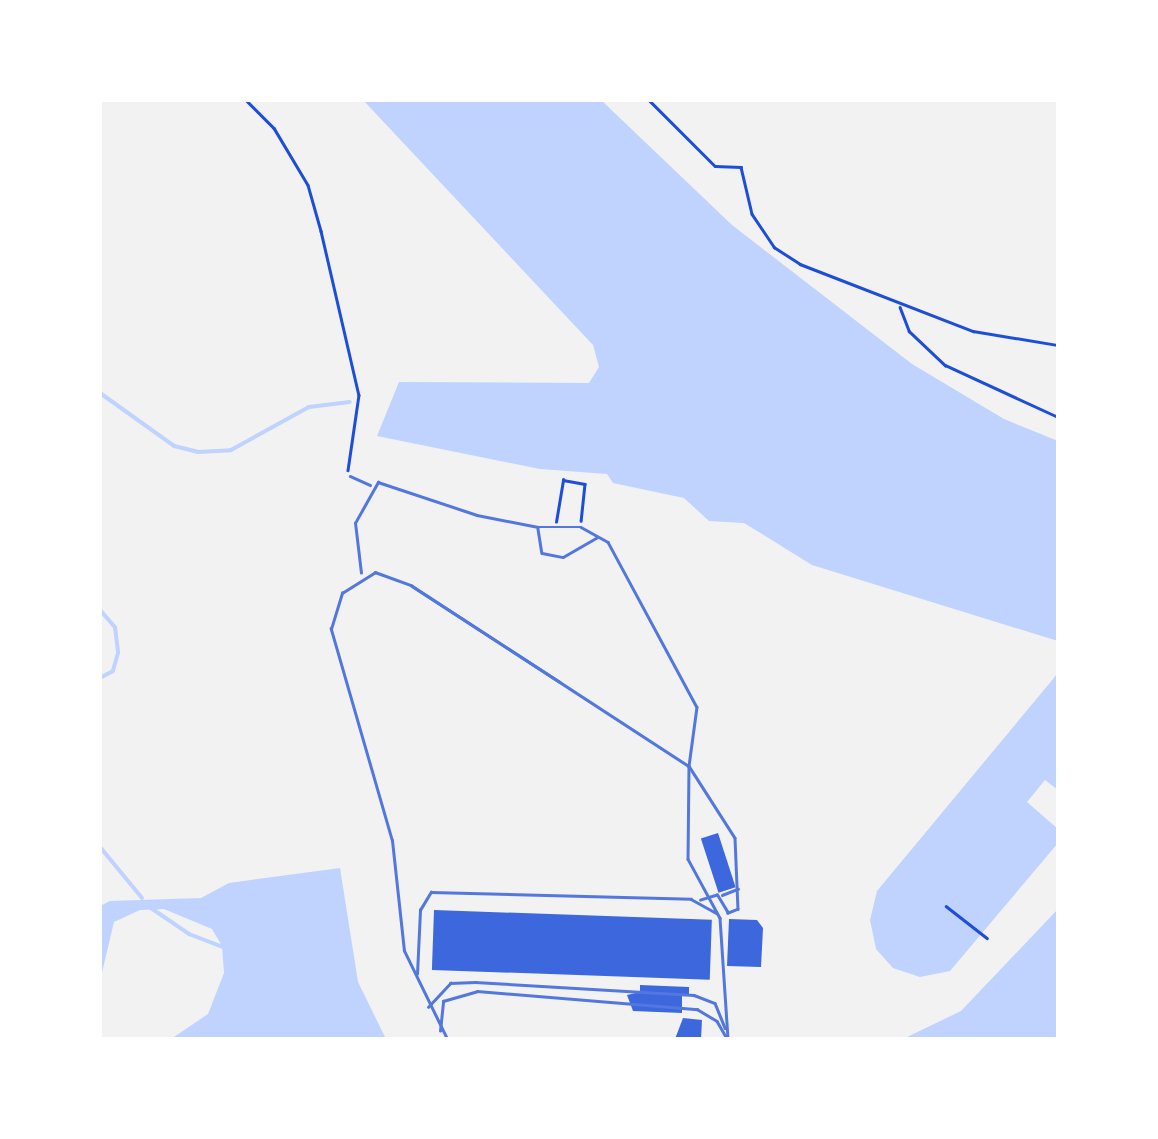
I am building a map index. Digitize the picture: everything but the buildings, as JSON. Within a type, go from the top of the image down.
[{"type":"lane","points":[[350,476],[372,486],[387,483],[454,509],[538,528],[556,523],[581,526],[600,536],[619,554],[697,708],[689,766],[688,858],[720,918],[728,1039]]},
{"type":"lane","points":[[362,575],[354,523],[372,486]]},
{"type":"lane","points":[[538,528],[542,554],[563,557],[600,536]]},
{"type":"lane","points":[[447,1039],[427,1009],[404,951],[392,841],[331,629],[342,593],[362,575],[391,574],[689,766],[736,838],[739,888],[732,913],[720,896]]},
{"type":"lane","points":[[417,976],[420,910],[431,892],[701,900],[739,888]]},
{"type":"lane","points":[[701,900],[720,918]]},
{"type":"lane","points":[[427,1009],[450,984],[475,982],[694,995],[715,1003],[728,1039]]},
{"type":"lane","points":[[440,1032],[443,1001],[477,991],[697,1009],[718,1021],[728,1039]]},
{"type":"path","points":[[246,100],[274,128],[308,185],[322,232],[360,394],[350,476]]},
{"type":"path","points":[[649,100],[716,166],[740,167],[752,214],[774,247],[800,264],[900,306],[973,331],[1058,345]]},
{"type":"path","points":[[900,306],[909,331],[945,365],[1058,417]]},
{"type":"path","points":[[556,523],[563,480],[585,484],[581,526]]},
{"type":"path","points":[[946,906],[987,938]]},
{"type":"water","points":[[363,100],[601,100],[732,225],[912,364],[1004,419],[1058,441],[1058,641],[812,565],[744,523],[709,521],[684,498],[613,483],[607,474],[540,469],[377,436],[399,382],[589,383],[599,367],[593,345]]},
{"type":"water","points":[[1058,673],[1058,790],[1045,780],[1027,802],[1058,829],[1058,843],[950,971],[920,977],[893,968],[876,949],[870,920],[877,891]]},
{"type":"water","points":[[340,868],[358,982],[386,1039],[171,1039],[208,1014],[224,973],[222,946],[212,929],[164,909],[140,910],[114,922],[100,981],[100,906],[110,901],[201,898],[229,883]]},
{"type":"water","points":[[1058,909],[1058,1039],[903,1039],[961,1011]]},
{"type":"waterway","points":[[100,393],[174,446],[198,452],[231,450],[309,407],[350,402]]},
{"type":"waterway","points":[[100,610],[115,627],[118,653],[113,671],[100,678]]},
{"type":"waterway","points":[[100,847],[142,898]]},
{"type":"waterway","points":[[148,906],[189,934],[226,948]]}]
